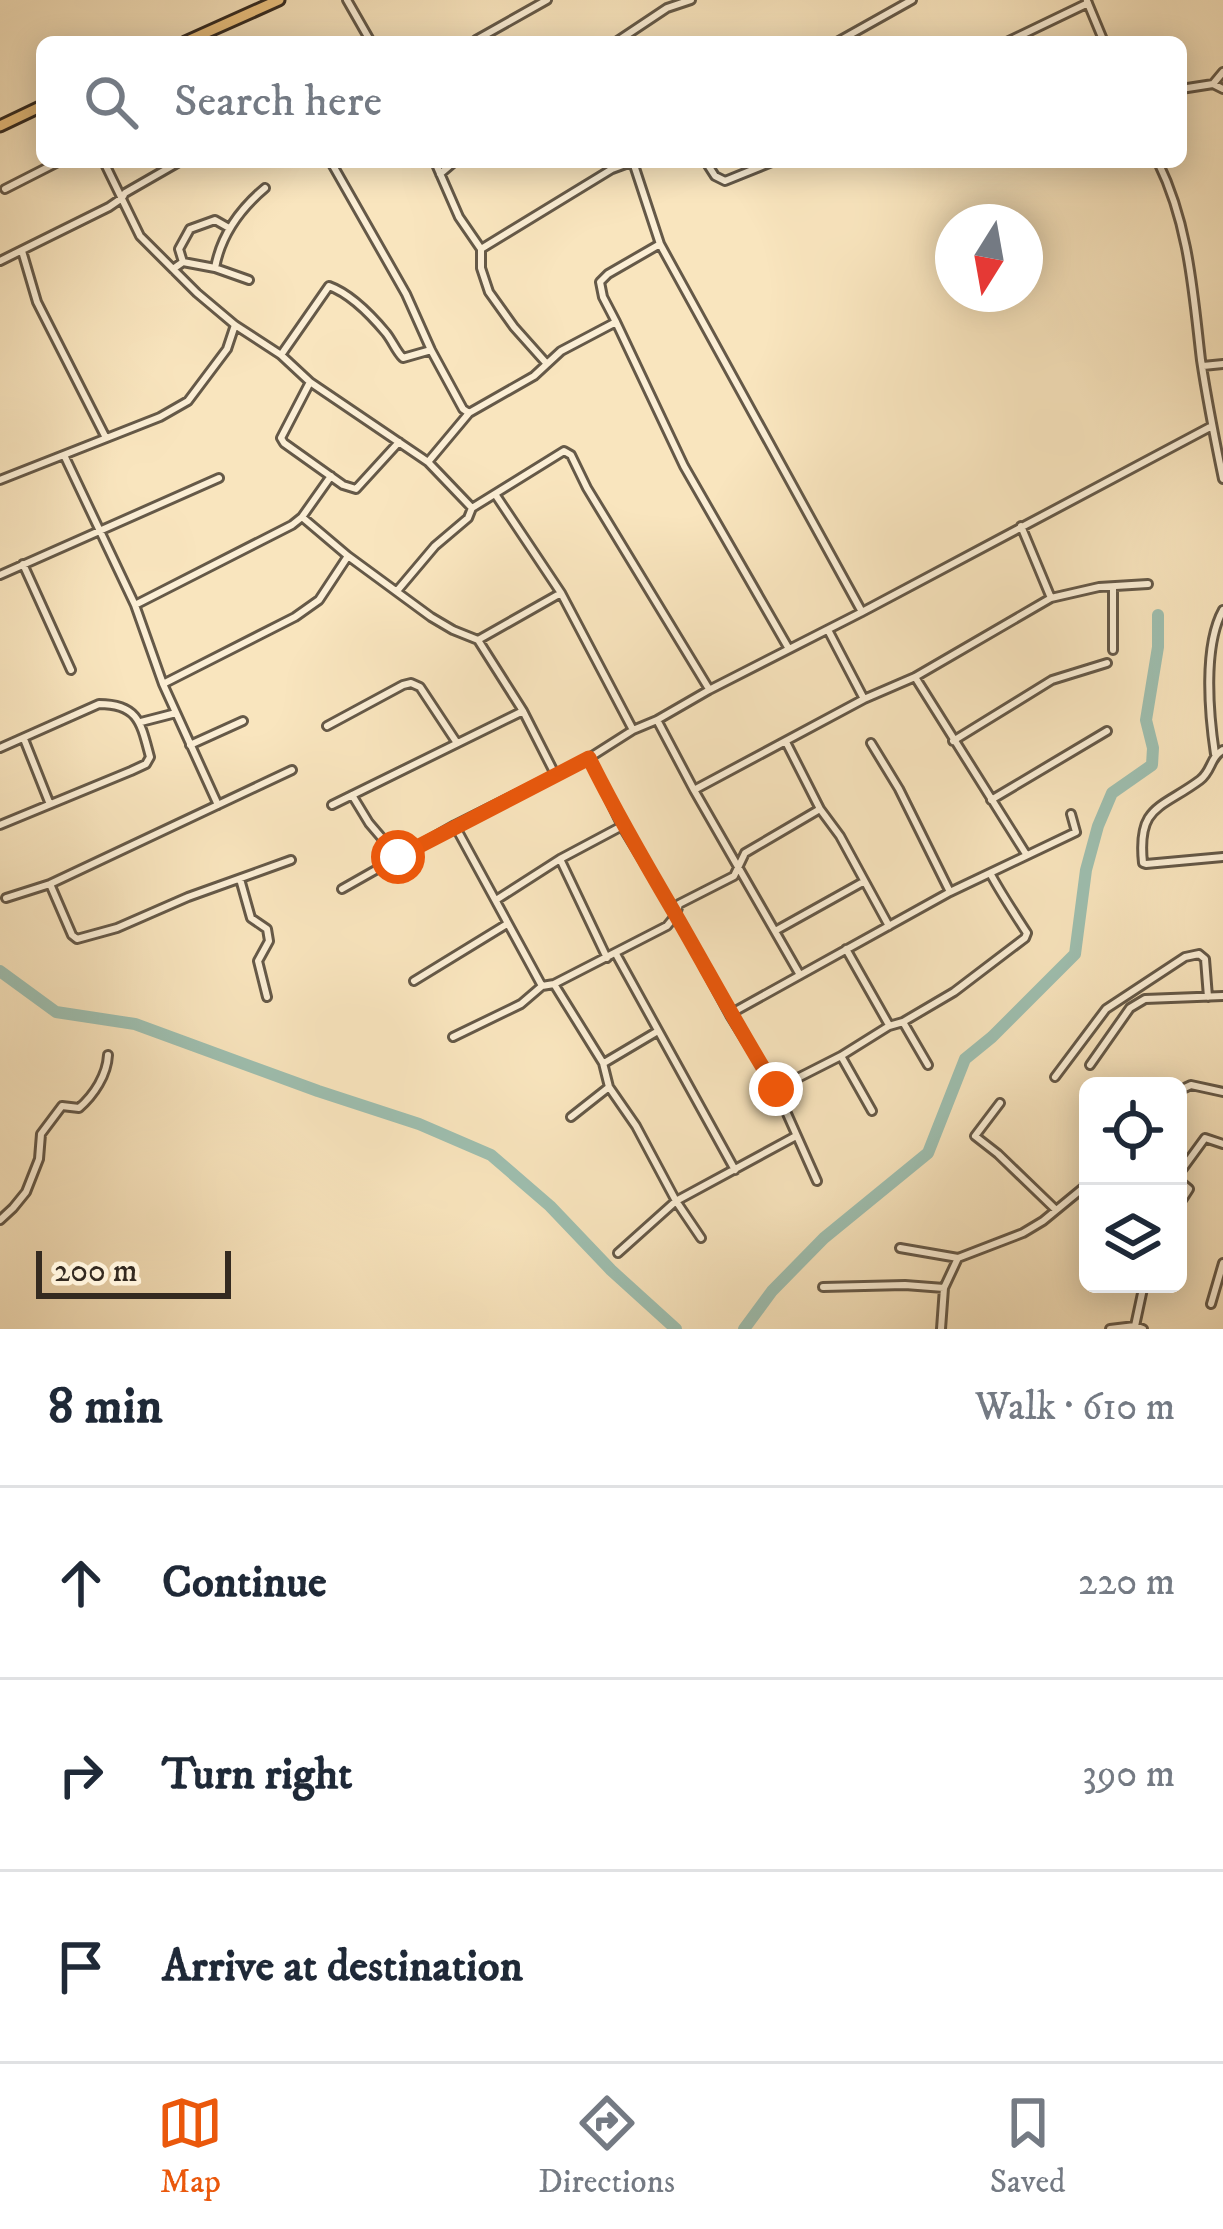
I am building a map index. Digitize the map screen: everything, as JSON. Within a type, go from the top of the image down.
[{"type":"main road","points":[[198,36],[279,0]]},
{"type":"main road","points":[[0,126],[36,109]]},
{"type":"street","points":[[346,0],[367,36]]},
{"type":"street","points":[[483,36],[547,0]]},
{"type":"street","points":[[625,36],[667,8],[691,0]]},
{"type":"street","points":[[848,36],[912,0]]},
{"type":"street","points":[[1018,36],[1087,2],[1101,36]]},
{"type":"street","points":[[1213,84],[1223,72]]},
{"type":"street","points":[[1187,88],[1213,84],[1223,89]]},
{"type":"street","points":[[4,189],[46,168]]},
{"type":"street","points":[[107,168],[140,236],[197,293],[310,382],[428,462],[472,508]]},
{"type":"street","points":[[0,261],[122,198],[169,168]]},
{"type":"street","points":[[335,168],[406,294],[431,350],[470,413]]},
{"type":"street","points":[[438,168],[459,217],[481,249],[489,292],[548,365]]},
{"type":"street","points":[[440,174],[447,168]]},
{"type":"street","points":[[481,249],[615,168]]},
{"type":"street","points":[[634,168],[660,244],[862,612]]},
{"type":"street","points":[[710,168],[725,181],[757,168]]},
{"type":"street","points":[[1160,168],[1183,226],[1223,479]]},
{"type":"street","points":[[215,268],[236,217],[265,188]]},
{"type":"street","points":[[183,262],[179,249],[190,229],[215,220],[230,228]]},
{"type":"street","points":[[660,244],[608,274],[600,282],[603,297],[684,466],[789,649]]},
{"type":"street","points":[[22,251],[37,302],[106,438]]},
{"type":"street","points":[[173,269],[183,262],[249,280]]},
{"type":"street","points":[[281,355],[329,286],[364,310],[389,336],[396,353],[404,358],[431,350]]},
{"type":"street","points":[[428,462],[470,413],[534,376],[561,352],[616,322]]},
{"type":"street","points":[[0,480],[160,417],[188,401],[227,349],[235,325]]},
{"type":"street","points":[[1202,366],[1223,364]]},
{"type":"street","points":[[310,382],[281,438],[343,485],[356,489],[400,441]]},
{"type":"street","points":[[342,889],[1212,426]]},
{"type":"street","points":[[397,591],[472,508],[564,451],[571,455],[709,690]]},
{"type":"street","points":[[64,455],[135,605],[163,684],[218,805]]},
{"type":"street","points":[[135,605],[292,525],[331,476]]},
{"type":"street","points":[[0,575],[219,478]]},
{"type":"street","points":[[495,494],[561,593],[634,730]]},
{"type":"street","points":[[302,517],[431,617],[478,640],[524,711],[555,774]]},
{"type":"street","points":[[1021,526],[1051,598]]},
{"type":"street","points":[[163,684],[319,600],[348,556]]},
{"type":"street","points":[[23,564],[71,670]]},
{"type":"street","points":[[694,790],[864,699],[915,677],[1051,598],[1148,584]]},
{"type":"street","points":[[1112,650],[1113,586]]},
{"type":"street","points":[[478,640],[561,593]]},
{"type":"street","points":[[1223,610],[1212,636],[1210,720],[1219,752],[1204,778],[1166,801],[1145,821],[1142,833],[1143,863],[1223,857]]},
{"type":"street","points":[[828,630],[864,699]]},
{"type":"street","points":[[953,741],[1052,680],[1107,663]]},
{"type":"street","points":[[915,677],[1026,854]]},
{"type":"street","points":[[327,726],[411,683],[420,687],[457,743]]},
{"type":"street","points":[[0,748],[99,704],[116,704],[141,722],[150,757],[146,764],[0,825]]},
{"type":"street","points":[[332,805],[524,711]]},
{"type":"street","points":[[141,722],[176,713]]},
{"type":"street","points":[[658,720],[800,975]]},
{"type":"street","points":[[190,745],[243,721]]},
{"type":"street","points":[[991,800],[1107,731]]},
{"type":"street","points":[[23,738],[49,802]]},
{"type":"street","points":[[786,742],[889,926]]},
{"type":"street","points":[[871,743],[950,892]]},
{"type":"street","points":[[589,758],[622,826],[776,1089],[817,1180]]},
{"type":"street","points":[[6,898],[50,884],[292,770]]},
{"type":"street","points":[[352,795],[398,857]]},
{"type":"street","points":[[453,1037],[521,1004],[542,986],[667,926],[679,904],[734,877],[745,853],[820,809]]},
{"type":"street","points":[[730,1015],[950,892],[1076,832],[1071,814]]},
{"type":"street","points":[[455,825],[542,986]]},
{"type":"street","points":[[496,899],[622,826]]},
{"type":"street","points":[[560,859],[735,1169]]},
{"type":"street","points":[[50,884],[77,940],[291,860]]},
{"type":"street","points":[[776,1089],[903,1022],[973,979],[1025,938],[1025,928],[1012,915],[990,872]]},
{"type":"street","points":[[240,879],[250,918],[267,929],[269,941],[258,961],[267,997]]},
{"type":"street","points":[[775,931],[863,882]]},
{"type":"street","points":[[414,981],[507,924]]},
{"type":"street","points":[[847,950],[890,1026]]},
{"type":"street","points":[[1055,1077],[1106,1009],[1185,957],[1198,954],[1205,959],[1208,997]]},
{"type":"street","points":[[554,984],[603,1063],[609,1087],[701,1238]]},
{"type":"street","points":[[1090,1065],[1130,1008],[1145,999],[1223,996]]},
{"type":"street","points":[[903,1022],[928,1065]]},
{"type":"street","points":[[603,1063],[658,1031]]},
{"type":"street","points":[[0,1220],[34,1178],[40,1134],[62,1106],[79,1108],[86,1102],[107,1066],[108,1055]]},
{"type":"street","points":[[841,1057],[872,1111]]},
{"type":"street","points":[[571,1117],[609,1087]]},
{"type":"street","points":[[1187,1087],[1223,1092]]},
{"type":"street","points":[[1000,1102],[975,1136],[1055,1209]]},
{"type":"street","points":[[618,1253],[676,1201],[796,1136]]},
{"type":"street","points":[[1187,1165],[1205,1138],[1223,1144]]},
{"type":"street","points":[[900,1248],[958,1258],[1023,1233],[1087,1185]]},
{"type":"street","points":[[940,1329],[944,1288],[958,1258]]},
{"type":"street","points":[[1211,1304],[1223,1263]]},
{"type":"street","points":[[823,1287],[944,1288]]},
{"type":"street","points":[[1110,1329],[1139,1328],[1143,1293]]},
{"type":"waterway","points":[[744,1329],[772,1291],[824,1238],[928,1153],[965,1059],[1075,954],[1086,870],[1098,826],[1112,793],[1152,765],[1146,720],[1158,647],[1158,615]]},
{"type":"waterway","points":[[0,971],[56,1012],[135,1024],[419,1124],[491,1155],[676,1329]]},
{"type":"route","points":[[398,857],[589,758],[622,826],[776,1089]]}]
